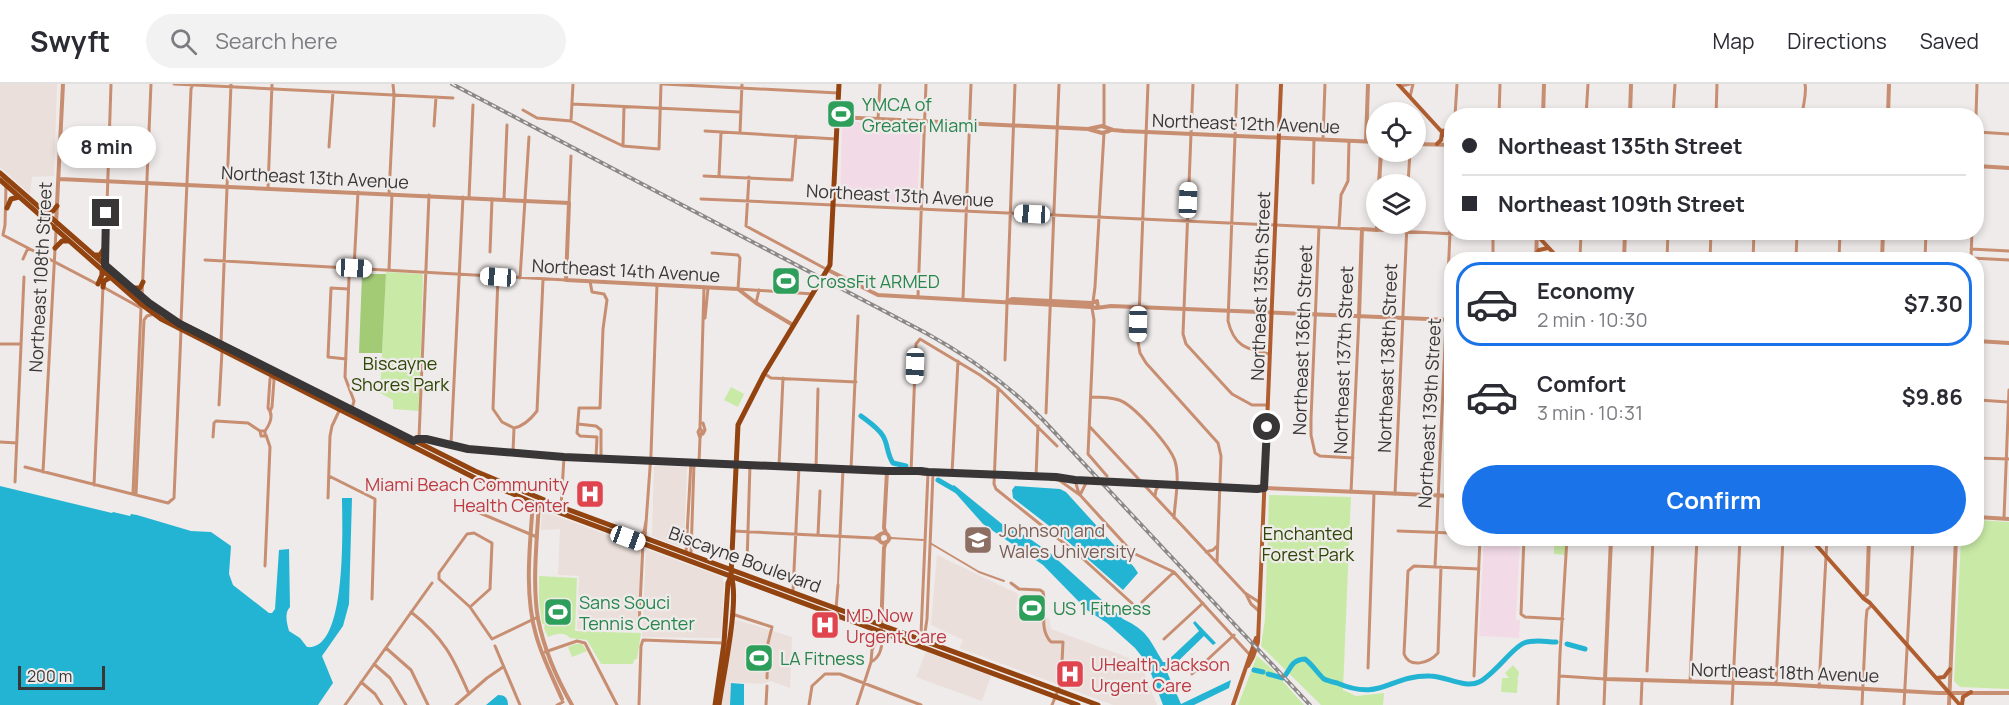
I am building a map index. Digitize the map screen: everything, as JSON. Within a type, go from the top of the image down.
[{"type":"main road","points":[[717,705],[734,590],[731,573],[738,425],[764,374],[828,270],[831,259],[834,205],[838,84]]},
{"type":"main road","name":"Northeast 135th Street","points":[[1233,705],[1256,648],[1260,602],[1281,84]]},
{"type":"main road","points":[[1399,85],[1444,135]]},
{"type":"main road","points":[[1437,144],[1441,140],[1441,132]]},
{"type":"main road","name":"Biscayne Boulevard","points":[[0,173],[6,186],[94,255],[111,277],[155,314],[473,477],[600,521],[637,535],[644,541],[731,573],[837,609],[908,642],[1098,705]]},
{"type":"main road","name":"Biscayne Boulevard","points":[[3,179],[45,213],[69,241],[132,288],[141,303],[181,327]]},
{"type":"main road","points":[[7,208],[11,199],[19,197]]},
{"type":"main road","points":[[45,213],[53,211],[57,206]]},
{"type":"main road","points":[[1542,240],[1553,252]]},
{"type":"main road","points":[[55,248],[62,241],[69,241]]},
{"type":"main road","points":[[94,255],[100,255],[105,247]]},
{"type":"main road","points":[[1538,252],[1549,248]]},
{"type":"main road","points":[[100,285],[103,267]]},
{"type":"main road","points":[[100,285],[111,277]]},
{"type":"main road","points":[[132,288],[140,288],[143,282]]},
{"type":"main road","name":"Biscayne Boulevard","points":[[341,408],[352,410],[417,440],[486,477],[586,522],[688,554],[747,582],[839,616],[938,646],[1057,693],[1078,705]]},
{"type":"main road","points":[[405,443],[417,440]]},
{"type":"main road","points":[[586,522],[600,521]]},
{"type":"main road","points":[[1817,546],[1961,705]]},
{"type":"main road","points":[[721,678],[728,583],[731,573]]},
{"type":"main road","points":[[734,590],[739,584],[747,582]]},
{"type":"main road","points":[[727,608],[732,615]]},
{"type":"main road","name":"Northeast 135th Street","points":[[1248,666],[1257,634]]},
{"type":"main road","points":[[908,642],[923,641]]},
{"type":"main road","points":[[925,648],[926,646],[938,646]]},
{"type":"main road","points":[[1936,678],[1944,677],[1950,669]]},
{"type":"main road","points":[[1961,705],[1963,697],[1971,692]]},
{"type":"street","name":"Northeast 108th Street","points":[[43,472],[63,84]]},
{"type":"street","points":[[103,267],[111,84]]},
{"type":"street","points":[[134,494],[151,84]]},
{"type":"street","points":[[174,84],[272,86],[312,91],[453,98]]},
{"type":"street","points":[[25,467],[168,503],[174,498],[193,84]]},
{"type":"street","points":[[312,84],[312,91]]},
{"type":"street","points":[[389,270],[393,84]]},
{"type":"street","points":[[571,121],[573,84]]},
{"type":"street","points":[[523,110],[537,118],[571,121],[623,146],[659,149],[662,84],[741,86],[838,93]]},
{"type":"street","points":[[878,120],[880,84]]},
{"type":"street","points":[[918,296],[926,84]]},
{"type":"street","points":[[963,299],[971,84]]},
{"type":"street","points":[[1005,360],[1015,84]]},
{"type":"street","points":[[1046,413],[1059,84]]},
{"type":"street","points":[[1104,84],[1088,454],[1107,476]]},
{"type":"street","points":[[1148,84],[1138,342],[1140,354],[1218,443],[1221,456],[1217,563]]},
{"type":"street","points":[[1192,84],[1183,334],[1186,344],[1232,394],[1252,405],[1268,405]]},
{"type":"street","points":[[1237,84],[1227,311],[1230,331],[1237,341],[1252,350],[1270,354]]},
{"type":"street","points":[[1323,140],[1325,84]]},
{"type":"street","points":[[1367,102],[1368,84]]},
{"type":"street","points":[[1399,85],[1412,84],[1410,97]]},
{"type":"street","points":[[1456,108],[1457,84]]},
{"type":"street","points":[[1499,108],[1500,84]]},
{"type":"street","points":[[1543,108],[1544,84]]},
{"type":"street","points":[[1586,108],[1588,84]]},
{"type":"street","points":[[1630,108],[1631,84]]},
{"type":"street","points":[[1674,108],[1675,84]]},
{"type":"street","points":[[1716,108],[1717,84]]},
{"type":"street","points":[[1803,108],[1806,93],[1805,84]]},
{"type":"street","points":[[1888,108],[1889,84]]},
{"type":"street","points":[[1976,108],[1977,84]]},
{"type":"street","points":[[219,405],[231,85]]},
{"type":"street","points":[[268,188],[272,86]]},
{"type":"street","points":[[740,133],[741,86]]},
{"type":"street","points":[[329,147],[333,92]]},
{"type":"street","points":[[434,126],[436,97]]},
{"type":"street","points":[[572,104],[740,112]]},
{"type":"street","points":[[469,198],[473,105]]},
{"type":"street","points":[[623,146],[624,107]]},
{"type":"street","name":"Northeast 12th Avenue","points":[[837,117],[1366,141]]},
{"type":"street","points":[[504,199],[507,125]]},
{"type":"street","points":[[705,131],[836,139]]},
{"type":"street","points":[[1984,132],[2009,134]]},
{"type":"street","points":[[719,176],[720,133]]},
{"type":"street","points":[[704,176],[793,178],[796,136]]},
{"type":"street","points":[[520,278],[529,137]]},
{"type":"street","points":[[1312,183],[1314,140]]},
{"type":"street","points":[[1339,228],[1341,195],[1348,181],[1349,141]]},
{"type":"street","points":[[1426,144],[1444,144]]},
{"type":"street","points":[[566,280],[570,156]]},
{"type":"street","points":[[1984,166],[2009,168]]},
{"type":"street","points":[[749,177],[746,226],[875,294],[1007,301],[1012,299],[1272,314],[1444,320]]},
{"type":"street","name":"Northeast 13th Avenue","points":[[59,179],[569,203]]},
{"type":"street","points":[[6,186],[7,208],[3,235],[100,285],[141,303]]},
{"type":"street","points":[[354,268],[358,192]]},
{"type":"street","points":[[429,195],[417,440],[468,449],[564,457],[1075,480]]},
{"type":"street","points":[[451,445],[463,197]]},
{"type":"street","points":[[490,252],[492,199]]},
{"type":"street","name":"Northeast 13th Avenue","points":[[701,199],[1366,229]]},
{"type":"street","name":"Northeast 136th Street","points":[[1318,227],[1311,435],[1315,453],[1320,456],[1353,458]]},
{"type":"street","name":"Northeast 137th Street","points":[[1352,492],[1362,229]]},
{"type":"street","name":"Northeast 13th Avenue","points":[[1426,231],[1444,232]]},
{"type":"street","name":"Northeast 138th Street","points":[[1395,494],[1406,234]]},
{"type":"street","points":[[1971,252],[1972,240]]},
{"type":"street","points":[[23,259],[28,248]]},
{"type":"street","points":[[1971,249],[2009,251]]},
{"type":"street","points":[[712,253],[738,255],[740,258],[738,289],[794,326]]},
{"type":"street","points":[[1984,259],[2009,260]]},
{"type":"street","name":"Northeast 14th Avenue","points":[[205,260],[813,294]]},
{"type":"street","points":[[54,274],[60,265]]},
{"type":"street","points":[[349,277],[345,377],[354,400],[352,410]]},
{"type":"street","points":[[498,277],[493,409],[502,422],[514,428],[522,426],[537,411],[543,279]]},
{"type":"street","points":[[15,482],[24,278]]},
{"type":"street","points":[[590,280],[593,293],[604,294],[607,297],[603,329],[600,408],[579,408],[578,435],[597,437],[599,441]]},
{"type":"street","points":[[93,485],[100,285]]},
{"type":"street","points":[[639,625],[647,520],[657,285]]},
{"type":"street","points":[[688,554],[695,462],[702,432],[700,428],[706,287]]},
{"type":"street","points":[[346,359],[328,357],[331,288],[348,289]]},
{"type":"street","points":[[756,303],[759,290]]},
{"type":"street","points":[[134,494],[144,320],[147,316],[155,314]]},
{"type":"street","points":[[851,470],[858,316]]},
{"type":"street","points":[[911,472],[916,344],[920,339],[998,388],[1057,446]]},
{"type":"street","points":[[1984,341],[2009,343]]},
{"type":"street","points":[[0,344],[21,344]]},
{"type":"street","points":[[952,473],[958,361]]},
{"type":"street","name":"Northeast 139th Street","points":[[1435,567],[1444,364]]},
{"type":"street","points":[[265,566],[270,447],[266,433],[271,420],[274,380],[272,373]]},
{"type":"street","points":[[764,374],[771,378],[856,382]]},
{"type":"street","points":[[779,466],[783,378]]},
{"type":"street","points":[[998,388],[994,487],[1080,556],[1135,606]]},
{"type":"street","points":[[816,468],[818,389]]},
{"type":"street","points":[[1984,517],[2007,518],[2009,390]]},
{"type":"street","points":[[1091,397],[1118,399],[1133,410],[1170,450],[1175,463],[1174,518]]},
{"type":"street","points":[[1984,400],[2009,402]]},
{"type":"street","points":[[328,498],[331,432],[341,408]]},
{"type":"street","points":[[213,437],[215,422],[244,422],[252,424],[260,431],[261,436],[266,433]]},
{"type":"street","points":[[700,438],[705,431],[703,423]]},
{"type":"street","points":[[578,424],[598,427],[602,432],[598,458]]},
{"type":"street","points":[[1036,477],[1038,426]]},
{"type":"street","points":[[1090,427],[1245,593],[1251,604],[1259,611]]},
{"type":"street","points":[[513,452],[514,428]]},
{"type":"street","points":[[0,442],[17,443]]},
{"type":"street","points":[[561,507],[564,457]]},
{"type":"street","points":[[1984,458],[2008,459]]},
{"type":"street","points":[[747,563],[750,465]]},
{"type":"street","points":[[792,592],[795,582],[800,467]]},
{"type":"street","points":[[839,616],[837,609],[843,469]]},
{"type":"street","points":[[878,540],[883,532],[887,471]]},
{"type":"street","points":[[923,641],[926,637],[931,473]]},
{"type":"street","points":[[329,476],[375,499],[372,598]]},
{"type":"street","points":[[1048,478],[1444,495]]},
{"type":"street","points":[[1059,480],[1080,495],[1133,553],[1174,572],[1251,656]]},
{"type":"street","points":[[1072,489],[1075,480]]},
{"type":"street","points":[[1075,480],[1080,495]]},
{"type":"street","points":[[1080,495],[1088,480]]},
{"type":"street","points":[[1155,496],[1160,484]]},
{"type":"street","points":[[818,535],[820,491]]},
{"type":"street","points":[[1368,668],[1374,493]]},
{"type":"street","points":[[537,501],[532,535],[529,588],[532,619],[566,702],[557,705]]},
{"type":"street","points":[[537,501],[536,589],[544,652]]},
{"type":"street","points":[[1165,507],[1175,502]]},
{"type":"street","points":[[923,641],[921,634],[924,540],[929,508]]},
{"type":"street","points":[[475,511],[538,537]]},
{"type":"street","points":[[637,535],[643,533],[647,520]]},
{"type":"street","points":[[733,531],[878,540],[924,540],[979,572],[1004,581]]},
{"type":"street","points":[[1398,531],[1444,532]]},
{"type":"street","points":[[883,532],[889,540]]},
{"type":"street","points":[[470,607],[490,589],[492,543],[474,534],[467,534],[437,577],[470,607],[492,639],[538,617]]},
{"type":"street","points":[[878,540],[884,548]]},
{"type":"street","points":[[871,662],[880,653],[882,640],[884,548],[889,540]]},
{"type":"street","points":[[1206,552],[1213,550],[1218,544]]},
{"type":"street","points":[[1474,676],[1480,546]]},
{"type":"street","points":[[1524,546],[1520,609],[1522,615],[1563,620]]},
{"type":"street","points":[[1558,705],[1568,546]]},
{"type":"street","points":[[1604,705],[1611,546]]},
{"type":"street","points":[[1647,671],[1653,546]]},
{"type":"street","points":[[1690,682],[1697,546]]},
{"type":"street","points":[[1732,705],[1740,546]]},
{"type":"street","points":[[1776,684],[1783,546]]},
{"type":"street","points":[[1819,687],[1827,546]]},
{"type":"street","points":[[1863,598],[1867,594],[1869,546]]},
{"type":"street","points":[[1904,705],[1913,546]]},
{"type":"street","points":[[1949,705],[1956,546]]},
{"type":"street","points":[[1442,567],[1438,653],[1433,659],[1417,663],[1408,662],[1404,654],[1408,571],[1414,566],[1442,567],[1479,569]]},
{"type":"street","points":[[1142,602],[1174,572]]},
{"type":"street","points":[[345,705],[432,583]]},
{"type":"street","points":[[1011,584],[1019,589],[1043,592],[1047,638],[1051,642],[1063,642],[1060,683],[1052,705]]},
{"type":"street","points":[[1245,593],[1260,602]]},
{"type":"street","points":[[1164,639],[1203,603]]},
{"type":"street","points":[[1862,705],[1866,620],[1867,610],[1871,606]]},
{"type":"street","points":[[411,612],[434,631],[445,645],[454,659],[469,694]]},
{"type":"street","points":[[732,615],[772,627],[768,643],[767,678]]},
{"type":"street","points":[[857,705],[871,662],[872,650],[881,628]]},
{"type":"street","points":[[1192,674],[1234,635]]},
{"type":"street","points":[[639,705],[643,640],[724,643]]},
{"type":"street","points":[[544,652],[579,641],[586,644],[617,705]]},
{"type":"street","points":[[1242,645],[1252,650]]},
{"type":"street","points":[[495,646],[520,705]]},
{"type":"street","points":[[386,648],[411,670],[428,705]]},
{"type":"street","points":[[374,664],[396,686],[406,705]]},
{"type":"street","points":[[456,705],[504,667]]},
{"type":"street","points":[[809,705],[812,686],[825,674],[840,674],[921,705]]},
{"type":"street","name":"Northeast 18th Avenue","points":[[1560,676],[1949,693],[2009,693]]},
{"type":"street","points":[[1641,705],[1642,681]]},
{"type":"street","points":[[361,682],[375,694],[382,705]]},
{"type":"street","points":[[766,705],[767,686]]},
{"type":"shaded area","points":[[0,84],[57,84],[54,176],[32,177],[30,194],[0,167]]},
{"type":"shaded area","points":[[845,121],[921,126],[917,204],[840,201],[842,126]]},
{"type":"shaded area","points":[[654,466],[687,467],[684,543],[680,547],[652,536]]},
{"type":"shaded area","points":[[542,511],[641,547],[639,630],[577,629],[579,576],[558,575],[560,529],[541,530]]},
{"type":"shaded area","points":[[1484,546],[1520,546],[1516,620],[1520,620],[1519,638],[1479,636]]},
{"type":"shaded area","points":[[646,549],[722,577],[724,583],[721,638],[642,637]]},
{"type":"shaded area","points":[[937,555],[1018,594],[1016,610],[1033,617],[1049,618],[1051,629],[1140,662],[1157,705],[1113,705],[959,648],[963,640],[931,625]]},
{"type":"shaded area","points":[[737,620],[792,637],[790,688],[771,681],[762,684],[732,682],[730,705],[722,705],[735,622]]},
{"type":"shaded area","points":[[926,652],[991,676],[982,701],[916,677]]},
{"type":"green space","name":"Biscayne Shores Park","points":[[386,272],[422,274],[423,276],[419,411],[393,409],[393,400],[380,393]]},
{"type":"green space","points":[[362,274],[386,274],[382,353],[359,353]]},
{"type":"green space","points":[[731,387],[744,394],[738,407],[724,400]]},
{"type":"green space","name":"Enchanted Forest Park","points":[[1269,495],[1351,497],[1343,690],[1356,696],[1384,693],[1383,705],[1321,705],[1261,646],[1265,619]]},
{"type":"green space","points":[[1984,520],[2009,522],[2009,689],[1960,687],[1954,681],[1961,546],[1984,546]]},
{"type":"green space","points":[[1554,546],[1566,546],[1566,555],[1554,554]]},
{"type":"green space","points":[[539,576],[577,578],[575,631],[641,633],[637,659],[633,664],[601,664],[587,640],[570,638],[562,634],[548,637],[544,628],[545,624],[542,624]]},
{"type":"green space","points":[[582,644],[587,651],[572,657],[568,647]]},
{"type":"green space","points":[[1257,656],[1271,668],[1304,705],[1238,705]]},
{"type":"green space","points":[[1513,665],[1519,672],[1516,678],[1518,679],[1517,693],[1501,692],[1502,678],[1509,678],[1505,673]]},
{"type":"water","points":[[954,485],[1002,524],[1026,536],[1050,553],[1123,619],[1143,632],[1163,662],[1166,662],[1199,631],[1193,623],[1195,621],[1216,643],[1213,645],[1204,636],[1167,672],[1181,704],[1231,680],[1229,688],[1194,705],[1163,705],[1147,663],[1135,648],[1107,623],[1087,610],[1043,565],[983,524],[951,488]]},
{"type":"water","points":[[0,486],[112,513],[137,515],[191,531],[211,532],[231,546],[229,574],[233,585],[269,613],[275,609],[279,550],[289,549],[290,607],[287,612],[287,622],[289,631],[300,638],[307,647],[320,643],[330,629],[340,584],[342,498],[352,498],[349,604],[343,626],[322,656],[333,683],[318,705],[0,705]]},
{"type":"water","points":[[1015,486],[1060,489],[1066,492],[1138,573],[1123,590],[1057,532],[1013,498],[1012,490]]},
{"type":"water","points":[[731,683],[744,684],[744,705],[730,705]]},
{"type":"water","points":[[498,695],[506,697],[508,705],[486,705]]},
{"type":"waterway","points":[[861,416],[883,436],[893,463],[906,466]]},
{"type":"waterway","points":[[938,480],[957,491]]},
{"type":"waterway","points":[[1268,674],[1283,678],[1296,661],[1305,659],[1324,679],[1365,690],[1404,679],[1430,676],[1474,684],[1485,678],[1524,643],[1556,642]]},
{"type":"waterway","points":[[1567,644],[1585,649]]},
{"type":"waterway","points":[[1254,670],[1263,672]]},
{"type":"railway","points":[[452,84],[924,332],[987,372],[1044,421],[1310,705]]},
{"type":"place","name":"YMCA of Greater Miami","points":[[841,114]]},
{"type":"place","name":"CrossFit ARMED","points":[[786,281]]},
{"type":"place","name":"Miami Beach Community Health Center","points":[[590,494]]},
{"type":"place","name":"Johnson and Wales University","points":[[978,540]]},
{"type":"place","name":"US 1 Fitness","points":[[1032,608]]},
{"type":"place","name":"Sans Souci Tennis Center","points":[[558,612]]},
{"type":"place","name":"MD Now Urgent Care","points":[[825,625]]},
{"type":"place","name":"LA Fitness","points":[[759,658]]},
{"type":"place","name":"UHealth Jackson Urgent Care","points":[[1070,674]]},
{"type":"route","points":[[106,213],[105,265],[155,308],[180,324],[414,441],[426,439],[468,449],[564,457],[1056,477],[1075,480],[1257,489],[1264,488],[1267,427]]}]
